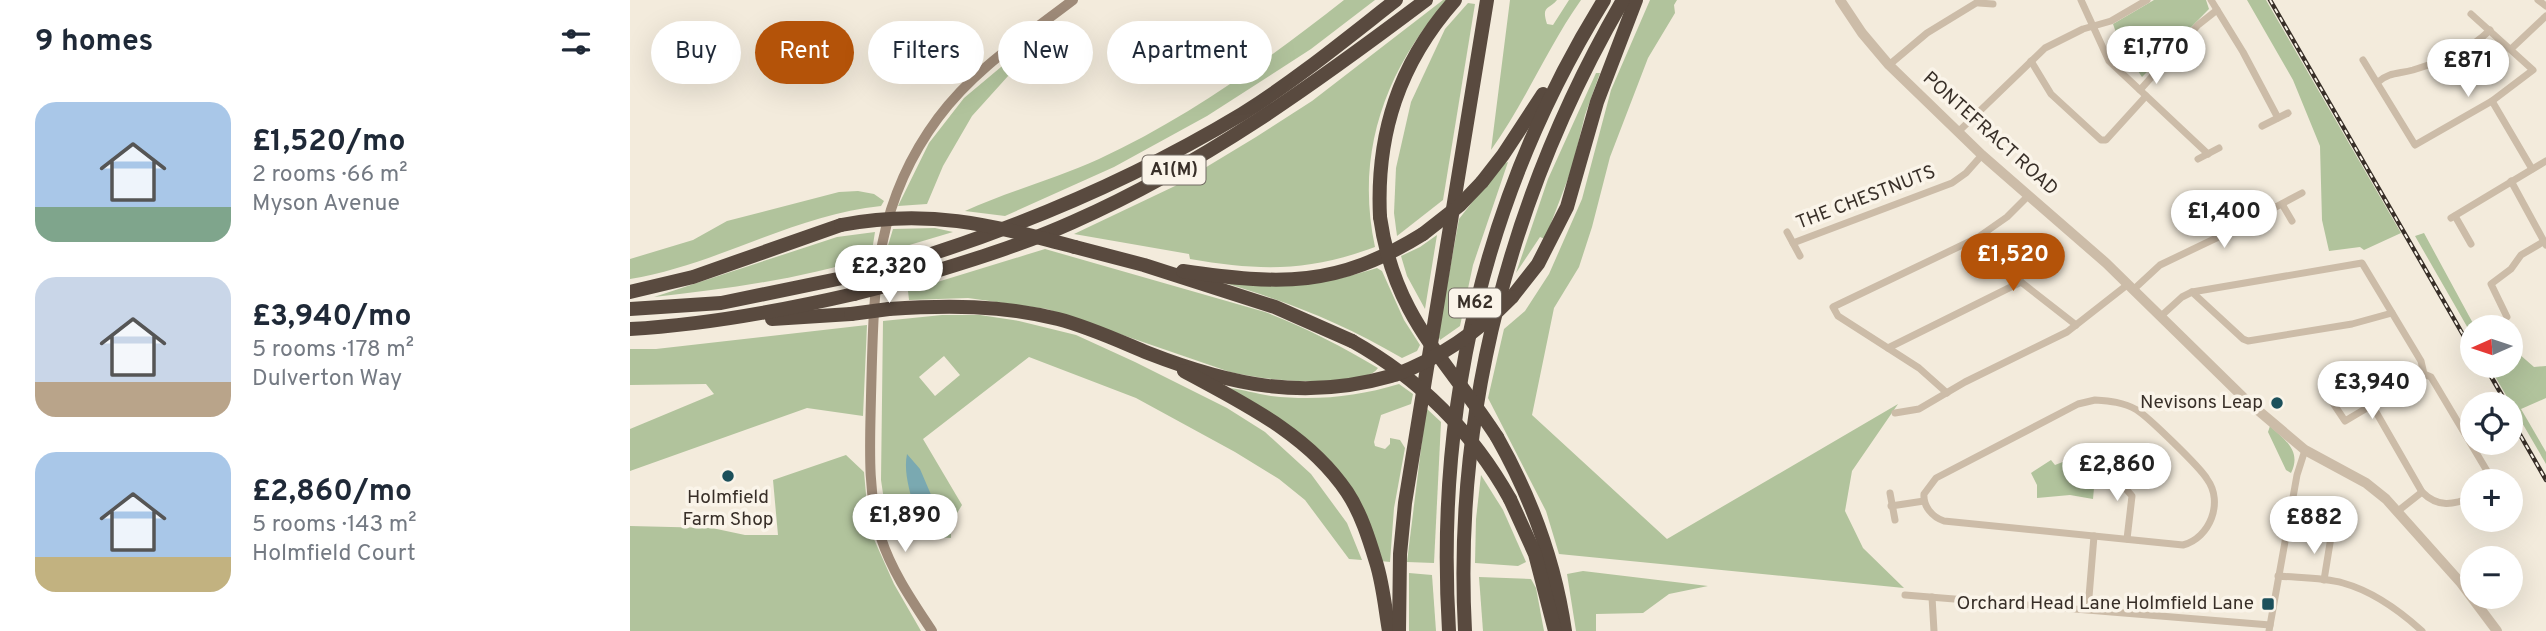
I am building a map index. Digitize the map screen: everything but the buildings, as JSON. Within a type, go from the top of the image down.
[{"type":"highway","name":"A1(M)","points":[[630,309],[721,303],[857,275],[956,247],[1057,208],[1180,150],[1243,113],[1305,71],[1396,0]]},
{"type":"highway","name":"A1(M)","points":[[630,329],[719,321],[854,294],[971,261],[1073,223],[1192,162],[1258,122],[1318,82],[1426,0]]},
{"type":"highway","points":[[1455,0],[1410,65],[1390,113],[1380,164],[1380,217],[1390,265],[1408,310],[1429,344],[1497,437],[1525,492],[1552,565],[1565,631]]},
{"type":"highway","points":[[1399,631],[1399,554],[1405,503],[1487,0]]},
{"type":"highway","name":"M62","points":[[1449,631],[1448,538],[1452,459],[1460,382],[1473,310],[1500,215],[1527,146],[1545,104],[1604,0]]},
{"type":"highway","name":"M62","points":[[1465,631],[1464,543],[1470,456],[1482,373],[1500,292],[1530,196],[1555,132],[1591,57],[1623,0]]},
{"type":"highway","points":[[719,321],[970,306],[1030,313],[1061,320],[1214,374],[1278,388],[1335,388],[1391,376],[1425,362],[1486,323],[1512,297],[1538,264],[1567,207],[1600,93],[1636,0]]},
{"type":"highway","points":[[1144,265],[1254,280],[1306,279],[1336,274],[1399,250],[1460,205],[1482,182],[1503,155],[1591,21]]},
{"type":"highway","points":[[630,292],[693,277],[841,225],[893,218],[953,219],[997,226],[1144,265],[1275,307],[1352,341],[1400,371],[1443,408],[1480,451],[1510,499],[1535,554],[1558,631]]},
{"type":"highway","points":[[1152,354],[1261,414],[1296,438],[1332,473],[1348,494],[1362,522],[1377,565],[1389,631]]},
{"type":"highway","points":[[1540,531],[1558,631]]},
{"type":"main road","points":[[932,631],[891,562],[874,505],[870,431],[874,302],[880,248],[902,179],[938,118],[986,65],[1073,0]]},
{"type":"street","name":"PONTEFRACT ROAD","points":[[1840,0],[1862,33],[1889,65],[1982,155],[2088,246],[2247,401],[2305,450],[2365,483],[2398,512],[2461,583],[2497,631]]},
{"type":"street","points":[[2081,0],[2109,61],[2208,154]]},
{"type":"street","points":[[1958,132],[2045,48],[2093,25],[2111,21],[2147,0]]},
{"type":"street","points":[[2211,0],[2243,52],[2277,118]]},
{"type":"street","points":[[2538,0],[2546,6]]},
{"type":"street","points":[[1889,65],[1927,33],[1980,2],[1993,4]]},
{"type":"street","points":[[2031,61],[2051,94],[2101,140],[2106,140],[2198,25],[2217,10]]},
{"type":"street","points":[[2363,60],[2414,145],[2492,101],[2533,71],[2471,13]]},
{"type":"street","points":[[2511,49],[2546,16]]},
{"type":"street","points":[[2378,82],[2393,72],[2409,72],[2466,50],[2490,30]]},
{"type":"street","points":[[2492,101],[2532,169]]},
{"type":"street","points":[[2262,126],[2288,113]]},
{"type":"street","points":[[2198,159],[2219,148]]},
{"type":"street","name":"THE CHESTNUTS","points":[[1793,243],[1952,183],[1966,173],[1982,155]]},
{"type":"street","points":[[2472,244],[2453,217],[2546,161]]},
{"type":"street","points":[[2506,315],[2491,284],[2511,269],[2521,255],[2545,244],[2511,181]]},
{"type":"street","points":[[1895,412],[1919,410],[2067,332],[2160,265],[2302,193]]},
{"type":"street","points":[[1947,393],[1919,368],[1838,316],[1833,307],[1976,238],[2007,217],[2029,195]]},
{"type":"street","points":[[2216,201],[2231,231]]},
{"type":"street","points":[[2282,204],[2292,221]]},
{"type":"street","name":"THE CHESTNUTS","points":[[1787,232],[1800,256]]},
{"type":"street","points":[[1976,238],[1979,244],[2021,282],[2076,325]]},
{"type":"street","points":[[2160,317],[2182,296],[2192,292],[2362,262],[2421,361],[2424,374]]},
{"type":"street","points":[[1888,348],[2021,282]]},
{"type":"street","points":[[2192,292],[2239,336],[2248,341],[2352,324],[2392,313]]},
{"type":"street","points":[[2331,400],[2345,421],[2424,374]]},
{"type":"street","points":[[2424,374],[2431,377],[2486,469]]},
{"type":"street","points":[[2095,400],[2117,402],[2142,414],[2208,479],[2213,512],[2208,528],[2192,542],[2183,545],[1944,521],[1931,513],[1924,501],[1924,494],[1936,478],[2078,404],[2095,400]]},
{"type":"street","points":[[2372,405],[2422,492],[2438,504],[2447,505],[2460,501]]},
{"type":"street","points":[[1905,595],[2088,609],[2269,628],[2297,475],[2305,450]]},
{"type":"street","points":[[2097,470],[2107,467],[2111,459]]},
{"type":"street","points":[[2107,467],[2132,496],[2127,539]]},
{"type":"street","points":[[2398,512],[2422,492]]},
{"type":"street","points":[[1890,493],[1895,520]]},
{"type":"street","points":[[1891,506],[1924,501]]},
{"type":"street","points":[[2088,609],[2094,536]]},
{"type":"street","points":[[2324,580],[2331,537]]},
{"type":"street","points":[[2278,576],[2342,583],[2374,597],[2422,631]]},
{"type":"street","points":[[1933,597],[1934,631]]},
{"type":"green space","points":[[1344,0],[1375,0],[1311,49],[1272,74],[1272,54]]},
{"type":"green space","points":[[1443,0],[1447,0],[1407,55],[1380,115],[1369,179],[1375,247],[1328,261],[1262,267],[1190,259],[1189,254],[1074,234],[1175,186],[1256,137],[1312,101]]},
{"type":"green space","points":[[1510,0],[1557,0],[1545,11],[1547,24],[1553,25],[1569,0],[1581,0],[1491,150]]},
{"type":"green space","points":[[1650,0],[1677,0],[1674,5],[1675,13],[1648,58],[1610,157],[1579,267],[1554,308],[1532,415],[1667,539],[1898,404],[1852,471],[1845,511],[1863,548],[1904,588],[1559,554],[1546,511],[1488,398],[1504,329],[1525,311],[1549,274],[1582,199],[1611,90]]},
{"type":"green space","points":[[2154,0],[2206,0],[2209,9],[2142,77],[2120,44],[2113,24]]},
{"type":"green space","points":[[2247,0],[2266,0],[2401,233],[2364,250],[2360,247],[2329,251],[2322,220],[2320,146],[2293,80]]},
{"type":"green space","points":[[1468,3],[1475,4],[1443,200],[1397,236],[1394,213],[1396,168],[1411,102],[1445,29]]},
{"type":"green space","points":[[998,69],[998,84],[1001,84],[972,116],[943,166],[927,204],[898,206],[929,143],[964,98],[984,84]]},
{"type":"green space","points":[[1596,73],[1600,73],[1585,115],[1572,168],[1545,239],[1540,237],[1516,273],[1548,179]]},
{"type":"green space","points":[[1230,84],[1257,84],[1207,116],[1114,167],[1005,216],[965,211],[1099,159],[1164,125]]},
{"type":"green space","points":[[1508,162],[1473,265],[1460,326],[1440,340],[1438,335],[1459,219],[1502,164]]},
{"type":"green space","points":[[839,192],[874,194],[884,201],[881,206],[817,219],[694,263],[630,279],[630,259],[693,240],[727,221]]},
{"type":"green space","points":[[935,228],[953,232],[886,252],[893,229]]},
{"type":"green space","points":[[875,232],[871,257],[763,282],[654,297],[837,237]]},
{"type":"green space","points":[[2424,233],[2468,315],[2460,315],[2415,236]]},
{"type":"green space","points":[[1437,235],[1425,309],[1407,276],[1401,256]]},
{"type":"green space","points":[[1045,249],[1265,312],[1323,337],[1378,368],[1367,375],[1337,380],[1291,381],[1261,378],[1230,372],[1047,309],[968,298],[909,300],[908,291]]},
{"type":"green space","points":[[1377,268],[1382,271],[1404,320],[1420,345],[1417,351],[1402,358],[1316,315],[1225,283],[1284,286],[1338,279]]},
{"type":"green space","points":[[942,315],[980,315],[1019,321],[1076,335],[1135,362],[1227,408],[1265,432],[1311,474],[1347,523],[1362,560],[1349,559],[1305,500],[1279,479],[1235,452],[1136,398],[1029,357],[923,439],[962,505],[951,523],[951,538],[889,534],[881,480],[883,321]],"holes":[[[944,356],[960,375],[935,396],[919,377]]]},
{"type":"green space","points":[[867,325],[863,416],[807,408],[630,471],[630,429],[714,394],[706,384],[630,385],[630,349],[656,349]]},
{"type":"green space","points":[[2524,358],[2534,367],[2546,366],[2546,398],[2523,408],[2523,392],[2504,392],[2496,378],[2524,378]]},
{"type":"green space","points":[[1399,384],[1413,394],[1411,404],[1381,415],[1374,442],[1375,446],[1385,449],[1390,444],[1390,438],[1400,440],[1405,448],[1394,508],[1390,562],[1380,561],[1353,495],[1228,388],[1271,396],[1319,398],[1351,395]]},
{"type":"green space","points":[[1426,408],[1441,422],[1434,563],[1407,562]]},
{"type":"green space","points":[[2523,412],[2546,452],[2546,464],[2523,424]]},
{"type":"green space","points":[[2270,426],[2293,452],[2294,465],[2291,473],[2286,470],[2268,432]]},
{"type":"green space","points":[[846,455],[864,472],[869,528],[894,584],[921,631],[630,631],[630,526],[712,528],[745,535],[778,535],[773,480]]},
{"type":"green space","points":[[2073,458],[2072,485],[2094,488],[2093,499],[2070,495],[2037,498],[2037,485],[2031,473],[2051,460],[2055,465]]},
{"type":"green space","points":[[1481,475],[1503,510],[1526,562],[1518,566],[1475,563]]},
{"type":"green space","points":[[1583,571],[1708,586],[1669,594],[1643,613],[1596,614],[1596,631],[1576,631],[1567,574]]},
{"type":"green space","points":[[1409,573],[1432,575],[1436,631],[1409,631]]},
{"type":"green space","points":[[1479,577],[1531,579],[1536,588],[1544,631],[1483,631]]},
{"type":"water","points":[[907,454],[920,469],[938,511],[927,520],[917,516],[912,501],[907,477]]},
{"type":"railway","points":[[2270,0],[2460,329]]},
{"type":"railway","points":[[2492,378],[2500,392]]},
{"type":"railway","points":[[2523,440],[2546,480]]},
{"type":"place","name":"Nevisons Leap","points":[[2277,403]]},
{"type":"place","name":"Holmfield Farm Shop","points":[[728,476]]},
{"type":"place","name":"Orchard Head Lane Holmfield Lane","points":[[2268,604]]}]
